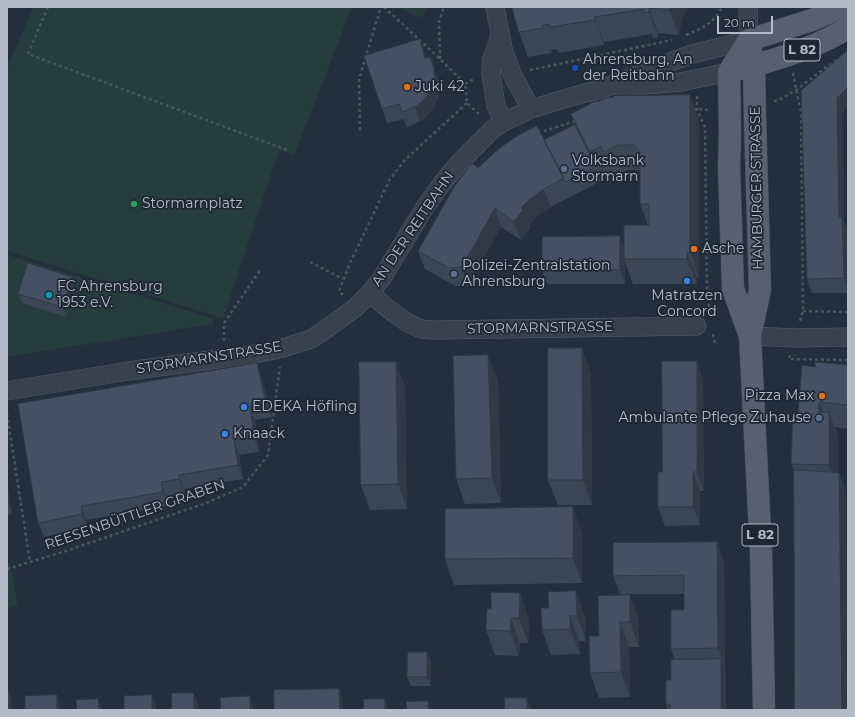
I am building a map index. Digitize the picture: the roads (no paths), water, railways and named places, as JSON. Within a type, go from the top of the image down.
[{"type":"main road","name":"L 82","points":[[749,40],[812,20],[842,7]]},
{"type":"main road","name":"L 82","points":[[729,72],[754,66],[824,42],[848,28]]},
{"type":"main road","name":"HAMBURGER STRASSE","points":[[749,40],[754,66],[760,290],[750,336],[760,552],[764,710]]},
{"type":"main road","points":[[729,72],[749,40]]},
{"type":"main road","name":"HAMBURGER STRASSE","points":[[729,72],[729,167],[733,290],[750,336]]},
{"type":"street","points":[[495,7],[502,49],[512,74],[531,109]]},
{"type":"street","name":"HAMBURGER STRASSE","points":[[748,7],[749,40]]},
{"type":"street","points":[[500,36],[492,59],[491,74],[496,106],[504,122]]},
{"type":"street","name":"AN DER REITBAHN","points":[[370,293],[382,278],[443,182],[460,162],[493,129],[531,109],[602,89],[678,59],[749,40]]},
{"type":"street","name":"AN DER REITBAHN","points":[[602,89],[681,82],[729,72]]},
{"type":"street","name":"STORMARNSTRASSE","points":[[7,391],[41,393],[128,371],[255,354],[283,348],[311,339],[355,308],[370,293],[391,311],[422,329],[438,330],[704,322]]},
{"type":"street","points":[[750,336],[796,338],[848,337]]},
{"type":"place","name":"Ahrensburg, An der Reitbahn","points":[[575,68]]},
{"type":"place","name":"Juki 42","points":[[407,87]]},
{"type":"place","name":"Volksbank Stormarn","points":[[564,169]]},
{"type":"place","name":"Stormarnplatz","points":[[134,204]]},
{"type":"place","name":"Asche","points":[[694,249]]},
{"type":"place","name":"Polizei-Zentralstation Ahrensburg","points":[[454,274]]},
{"type":"place","name":"Matratzen Concord","points":[[687,281]]},
{"type":"place","name":"FC Ahrensburg 1953 e.V.","points":[[49,295]]},
{"type":"place","name":"Pizza Max","points":[[822,396]]},
{"type":"place","name":"EDEKA Höfling","points":[[244,407]]},
{"type":"place","name":"Ambulante Pflege Zuhause","points":[[819,418]]},
{"type":"place","name":"Knaack","points":[[225,434]]}]
